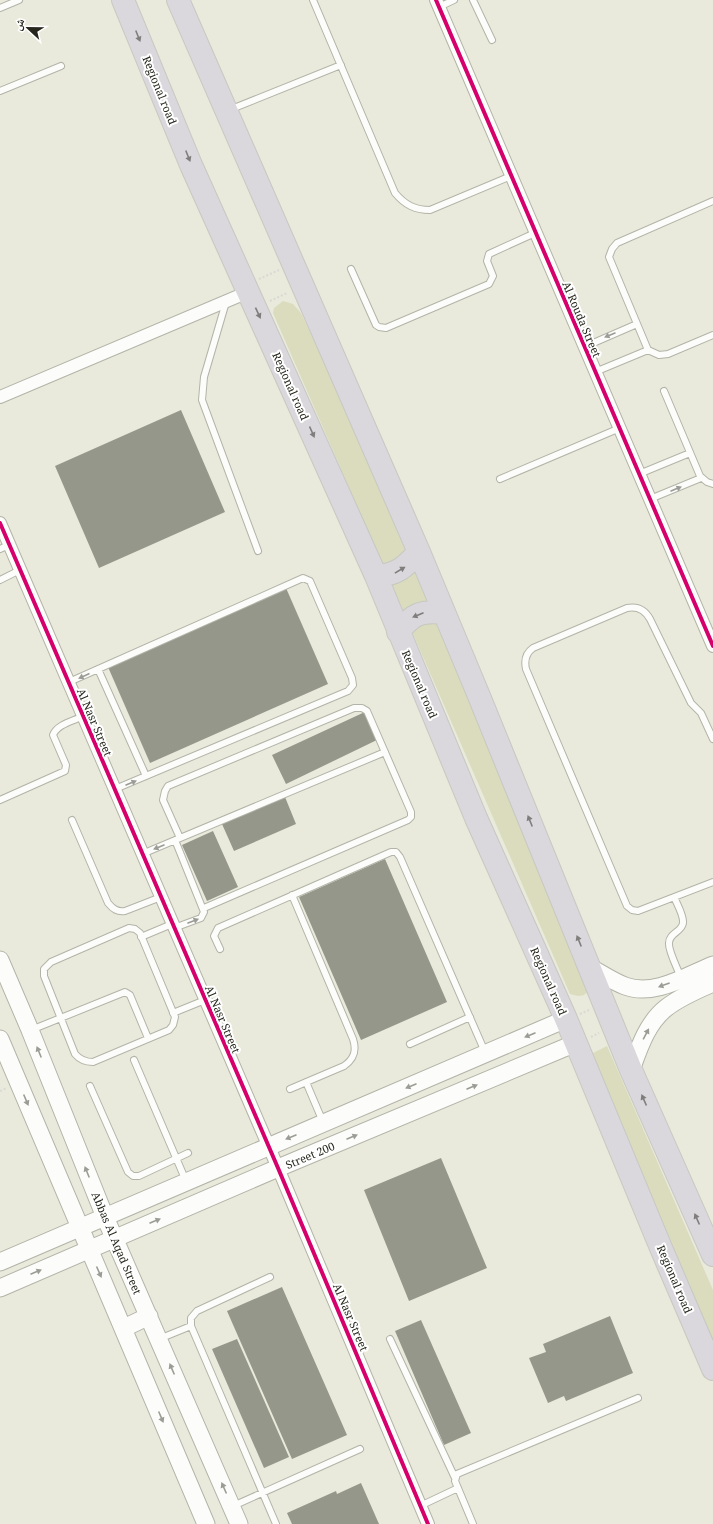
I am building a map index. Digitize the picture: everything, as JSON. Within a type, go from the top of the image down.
[{"type":"highway","name":"Regional road","points":[[123,0],[191,165],[376,576],[476,818],[566,1019],[713,1369]]},
{"type":"highway","points":[[178,0],[419,552],[631,1070],[713,1255]]},
{"type":"highway","points":[[376,576],[387,575],[399,571],[409,564],[419,552]]},
{"type":"highway","points":[[398,632],[406,622],[416,614],[428,612],[444,613]]},
{"type":"street","name":"Al Rouda Street","points":[[438,3],[535,233],[713,646]]},
{"type":"street","points":[[0,397],[226,302],[250,295]]},
{"type":"street","name":"Al Nasr Street","points":[[0,523],[5,547],[20,570],[69,682],[278,1168],[428,1524]]},
{"type":"street","name":"Abbas Al Aqad Street","points":[[0,960],[106,1217],[239,1524]]},
{"type":"street","points":[[589,967],[625,986],[648,989],[659,987],[713,965]]},
{"type":"street","points":[[631,1070],[644,1037],[658,1016],[666,1008],[679,1000],[713,983]]},
{"type":"street","points":[[0,1262],[566,1019]]},
{"type":"street","points":[[0,1039],[206,1524]]},
{"type":"street","name":"Street 200","points":[[0,1288],[278,1168],[576,1043]]},
{"type":"street","points":[[124,1328],[149,1316]]},
{"type":"lane","points":[[0,8],[19,0]]},
{"type":"lane","points":[[313,0],[395,193],[406,204],[418,209],[430,210],[511,176]]},
{"type":"lane","points":[[438,3],[454,0]]},
{"type":"lane","points":[[473,0],[492,40]]},
{"type":"lane","points":[[226,111],[341,65]]},
{"type":"lane","points":[[0,91],[61,66]]},
{"type":"lane","points":[[713,201],[620,242],[612,249],[609,258],[648,350],[659,355],[668,354],[713,336]]},
{"type":"lane","points":[[351,269],[376,326],[386,328],[489,284],[493,276],[487,261],[489,254],[535,233]]},
{"type":"lane","points":[[226,302],[202,385],[202,400],[258,551]]},
{"type":"lane","points":[[584,347],[637,324]]},
{"type":"lane","points":[[595,372],[648,350]]},
{"type":"lane","points":[[664,391],[701,478],[713,484]]},
{"type":"lane","points":[[500,479],[620,428]]},
{"type":"lane","points":[[639,474],[690,454]]},
{"type":"lane","points":[[650,499],[701,478]]},
{"type":"lane","points":[[0,580],[20,570]]},
{"type":"lane","points":[[69,682],[300,579],[308,579],[311,584],[352,678],[352,688],[115,789]]},
{"type":"lane","points":[[713,739],[701,713],[691,703],[648,615],[641,609],[627,608],[533,648],[527,654],[525,664],[526,669],[626,906],[632,910],[638,910],[713,882]]},
{"type":"lane","points":[[98,669],[146,776]]},
{"type":"lane","points":[[141,937],[201,918],[203,915],[204,908],[163,800],[168,786],[354,708],[362,708],[367,711],[411,812],[410,819],[204,908]]},
{"type":"lane","points":[[0,800],[63,773],[66,765],[53,735],[57,728],[83,716]]},
{"type":"lane","points":[[142,854],[385,752]]},
{"type":"lane","points":[[72,820],[111,907],[119,912],[125,911],[161,897]]},
{"type":"lane","points":[[220,949],[214,936],[218,928],[391,852],[396,852],[400,857],[486,1054]]},
{"type":"lane","points":[[290,1089],[344,1066],[350,1062],[354,1054],[355,1046],[353,1038],[292,895]]},
{"type":"lane","points":[[674,897],[683,924],[680,929],[670,938],[668,944],[682,978]]},
{"type":"lane","points":[[129,928],[135,928],[138,930],[173,1013],[175,1021],[169,1030],[93,1062],[80,1060],[75,1054],[60,1018],[44,976],[44,969],[48,964],[129,928]]},
{"type":"lane","points":[[30,1030],[125,992],[130,995],[148,1038]]},
{"type":"lane","points":[[173,1013],[205,1000]]},
{"type":"lane","points":[[410,1044],[470,1017]]},
{"type":"lane","points":[[134,1060],[187,1182]]},
{"type":"lane","points":[[306,1082],[324,1123]]},
{"type":"lane","points":[[90,1086],[130,1175],[139,1176],[188,1153]]},
{"type":"lane","points":[[270,1277],[197,1311],[191,1318],[190,1326],[276,1524]]},
{"type":"lane","points":[[159,1339],[190,1326]]},
{"type":"lane","points":[[390,1339],[455,1478],[473,1524]]},
{"type":"lane","points":[[455,1478],[460,1472],[638,1398]]},
{"type":"lane","points":[[232,1507],[360,1449]]},
{"type":"lane","points":[[420,1506],[458,1488]]},
{"type":"path","points":[[250,295],[292,264]]},
{"type":"path","points":[[250,295],[302,286]]},
{"type":"path","points":[[566,1019],[604,1004]]},
{"type":"path","points":[[576,1043],[614,1027]]},
{"type":"green space","points":[[283,301],[293,304],[301,313],[324,361],[454,663],[590,989],[584,995],[576,996],[570,994],[273,313],[274,308]]},
{"type":"green space","points":[[607,1046],[713,1290],[713,1342],[591,1054]]},
{"type":"building","points":[[181,410],[225,512],[99,568],[55,466]]},
{"type":"building","points":[[286,588],[328,684],[150,763],[108,667]]},
{"type":"building","points":[[367,711],[379,739],[286,784],[272,755]]},
{"type":"building","points":[[285,797],[296,824],[234,851],[222,824]]},
{"type":"building","points":[[213,831],[238,887],[207,901],[182,845]]},
{"type":"building","points":[[385,859],[447,1002],[361,1040],[299,897]]},
{"type":"building","points":[[441,1158],[487,1268],[409,1301],[364,1190]]},
{"type":"building","points":[[282,1287],[347,1435],[292,1459],[227,1311]]},
{"type":"building","points":[[610,1316],[633,1373],[566,1401],[564,1396],[548,1403],[529,1358],[546,1352],[543,1344]]},
{"type":"building","points":[[421,1320],[471,1433],[444,1445],[395,1331]]},
{"type":"building","points":[[237,1339],[289,1457],[264,1468],[212,1349]]},
{"type":"building","points":[[361,1483],[379,1524],[292,1524],[287,1513],[336,1491],[337,1494]]},
{"type":"cycle path","points":[[436,0],[713,646]]},
{"type":"cycle path","points":[[0,523],[278,1168],[428,1524]]}]
